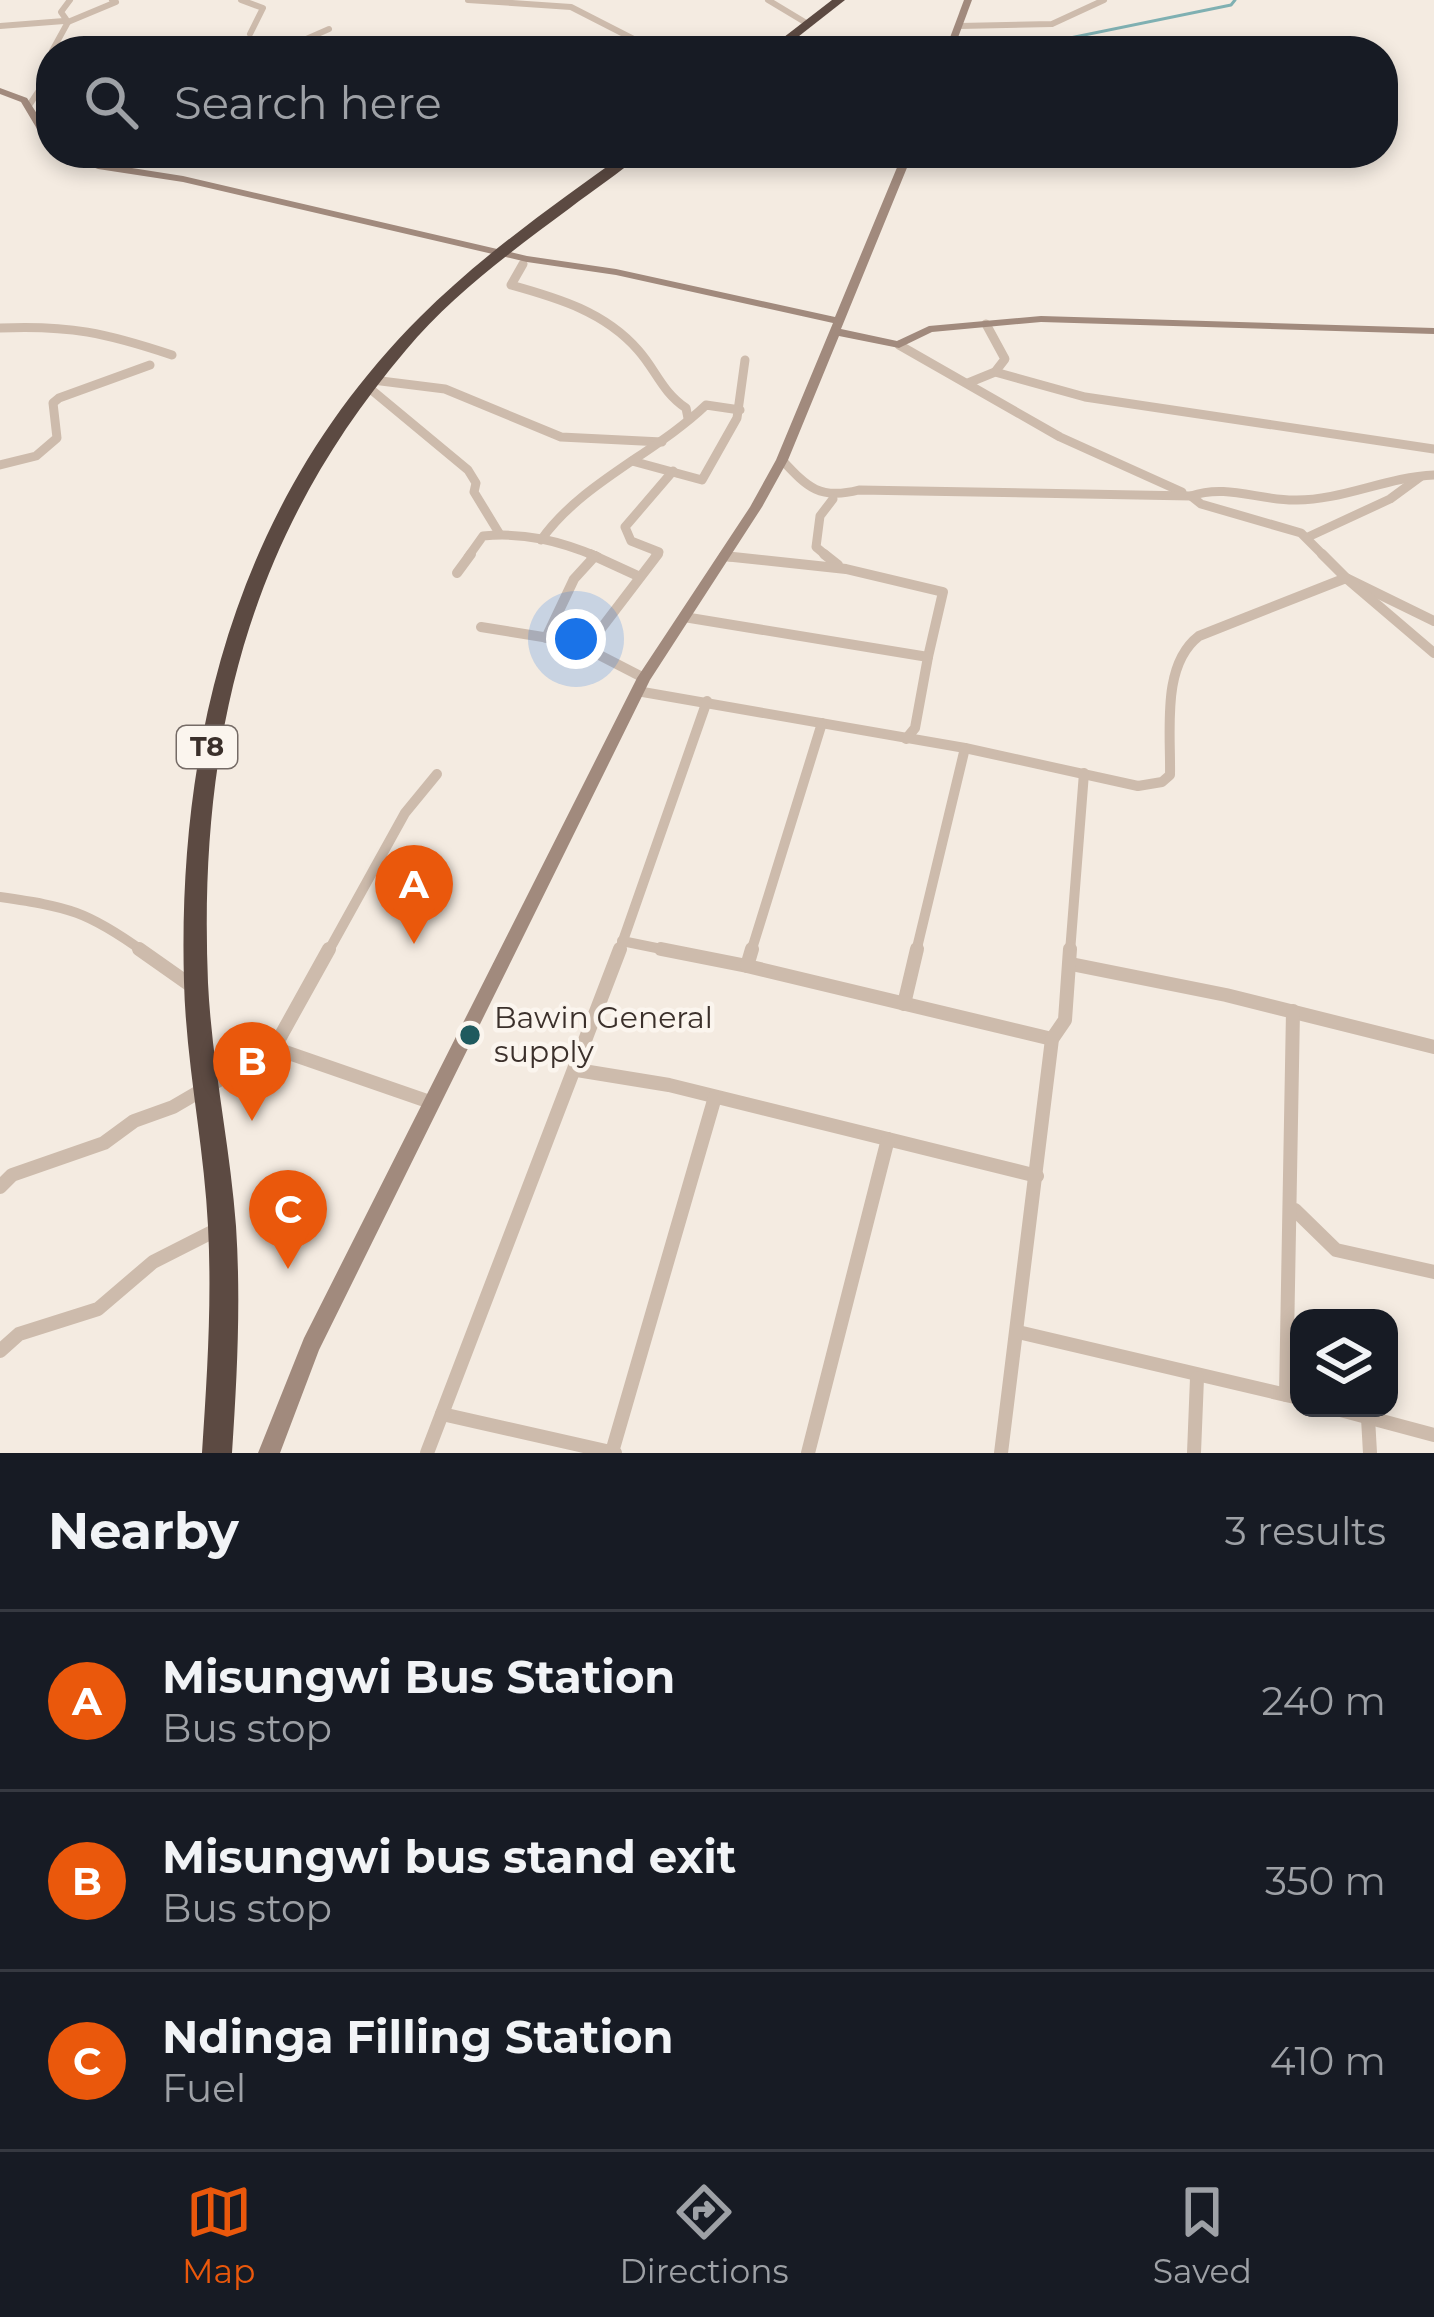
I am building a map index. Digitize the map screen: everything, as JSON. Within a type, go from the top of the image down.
[{"type":"highway","points":[[793,36],[839,0]]},
{"type":"highway","name":"T8","points":[[217,1453],[223,1356],[222,1227],[196,988],[195,838],[220,677],[245,601],[285,506],[322,445],[401,344],[514,258],[614,168]]},
{"type":"street","points":[[66,21],[61,12],[70,0]]},
{"type":"street","points":[[0,26],[66,21],[116,2],[112,0]]},
{"type":"street","points":[[241,0],[263,8],[250,34]]},
{"type":"street","points":[[468,0],[560,4],[626,36]]},
{"type":"street","points":[[768,0],[808,25]]},
{"type":"street","points":[[954,36],[968,0]]},
{"type":"street","points":[[958,26],[997,29],[1065,22],[1104,0]]},
{"type":"street","points":[[59,36],[66,21]]},
{"type":"street","points":[[312,36],[328,29]]},
{"type":"street","points":[[28,107],[36,89]]},
{"type":"street","points":[[0,91],[24,100],[36,120]]},
{"type":"street","points":[[111,168],[183,179],[514,258],[836,326],[899,345],[1060,436],[1201,504],[1308,537],[1346,578],[1434,653]]},
{"type":"street","points":[[269,1453],[311,1345],[640,684],[782,460],[902,168]]},
{"type":"street","points":[[514,258],[512,285],[566,297],[581,310],[604,319],[633,344],[651,376],[668,397],[686,408],[688,418]]},
{"type":"street","points":[[899,345],[928,329],[1041,319],[1434,331]]},
{"type":"street","points":[[968,383],[994,372],[1005,359],[986,324]]},
{"type":"street","points":[[0,328],[55,326],[101,331],[172,355]]},
{"type":"street","points":[[632,461],[702,480],[734,430],[740,410],[739,370],[745,360]]},
{"type":"street","points":[[0,465],[48,449],[57,438],[53,403],[59,398],[150,365]]},
{"type":"street","points":[[994,372],[1085,397],[1434,449]]},
{"type":"street","points":[[370,384],[445,389],[561,437],[662,442]]},
{"type":"street","points":[[370,384],[468,470],[476,483],[474,492],[499,533]]},
{"type":"street","points":[[541,540],[557,517],[677,433],[706,405],[740,410]]},
{"type":"street","points":[[782,460],[817,497],[832,500],[859,490],[1190,496],[1223,491],[1304,500],[1405,475],[1428,475]]},
{"type":"street","points":[[587,647],[659,552],[631,541],[625,527],[674,471]]},
{"type":"street","points":[[1308,537],[1390,499],[1428,475]]},
{"type":"street","points":[[832,500],[820,516],[816,547],[846,569]]},
{"type":"street","points":[[457,573],[483,536],[499,533],[595,556],[638,576]]},
{"type":"street","points":[[545,638],[574,579],[595,556]]},
{"type":"street","points":[[724,556],[846,569],[943,592],[914,728],[906,740]]},
{"type":"street","points":[[481,627],[521,630],[587,647],[640,684],[706,701],[965,748],[1138,786],[1162,782],[1170,775],[1172,694],[1182,649],[1199,636],[1346,578],[1434,621]]},
{"type":"street","points":[[684,617],[928,657]]},
{"type":"street","points":[[427,1453],[577,1070],[706,701]]},
{"type":"street","points":[[746,966],[822,723]]},
{"type":"street","points":[[904,1004],[965,748]]},
{"type":"street","points":[[1001,1453],[1052,1039],[1065,1021],[1084,773]]},
{"type":"street","points":[[0,1187],[13,1175],[50,1159],[104,1144],[134,1120],[173,1107],[274,1048],[405,812],[437,774]]},
{"type":"street","points":[[0,897],[57,905],[96,918],[196,988]]},
{"type":"street","points":[[622,941],[1052,1039]]},
{"type":"street","points":[[1071,964],[1293,1011],[1434,1047]]},
{"type":"street","points":[[1292,1309],[1293,1011]]},
{"type":"street","points":[[274,1048],[430,1102]]},
{"type":"street","points":[[577,1070],[715,1096],[1037,1176]]},
{"type":"street","points":[[442,1414],[613,1453],[715,1096]]},
{"type":"street","points":[[808,1453],[888,1139]]},
{"type":"street","points":[[1293,1207],[1336,1250],[1434,1272]]},
{"type":"street","points":[[0,1351],[19,1334],[98,1309],[153,1262],[222,1227]]},
{"type":"street","points":[[1018,1333],[1197,1378],[1290,1396]]},
{"type":"street","points":[[1194,1453],[1197,1378]]},
{"type":"street","points":[[1365,1417],[1434,1435]]},
{"type":"street","points":[[1368,1418],[1370,1453]]},
{"type":"waterway","points":[[1079,36],[1231,5],[1235,0]]},
{"type":"place","name":"Misungwi Bus Station","points":[[414,944]]},
{"type":"place","name":"Bawin General supply","points":[[470,1035]]},
{"type":"place","name":"Misungwi bus stand exit","points":[[252,1121]]},
{"type":"place","name":"Ndinga Filling Station","points":[[288,1269]]}]
